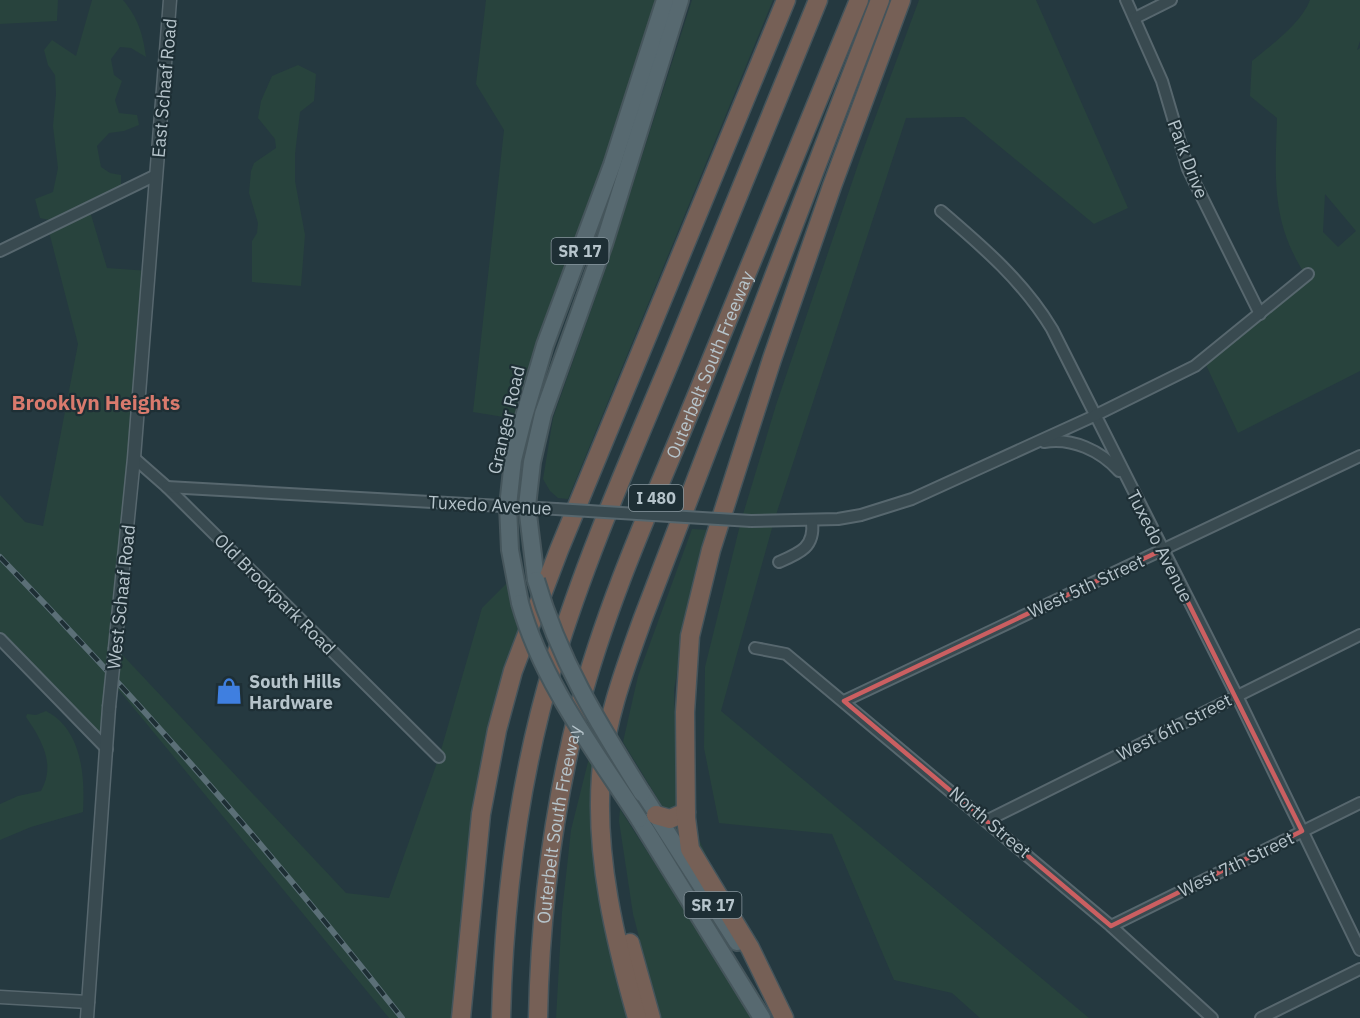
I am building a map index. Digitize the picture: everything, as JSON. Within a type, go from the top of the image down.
[{"type":"highway","points":[[461,1018],[481,814],[497,730],[513,671],[559,550],[786,0]]},
{"type":"highway","name":"Outerbelt South Freeway","points":[[501,1018],[503,938],[514,844],[529,761],[553,665],[600,536],[818,0]]},
{"type":"highway","name":"Outerbelt South Freeway","points":[[538,1018],[541,942],[551,846],[579,709],[630,561],[858,0]]},
{"type":"highway","points":[[637,1018],[612,907],[601,839],[600,796],[604,752],[621,682],[880,0]]},
{"type":"highway","points":[[782,1018],[750,948],[690,849],[686,812],[686,672],[690,636],[704,578],[802,271],[901,0]]},
{"type":"highway","points":[[647,817],[670,819],[686,812]]},
{"type":"highway","points":[[612,907],[631,944],[651,1018]]},
{"type":"main road","name":"Granger Road","points":[[665,0],[612,165],[545,345],[518,440],[508,506],[510,550],[520,603],[531,636],[549,676],[782,1018]]},
{"type":"main road","name":"Granger Road","points":[[680,0],[604,244],[543,414],[532,462],[527,506],[530,548],[536,580],[556,641],[579,690],[642,793],[647,817],[762,1018]]},
{"type":"street","name":"East Schaaf Road","points":[[156,175],[170,0]]},
{"type":"street","name":"Park Drive","points":[[1126,0],[1161,81],[1188,169],[1260,314]]},
{"type":"street","points":[[1135,18],[1171,0]]},
{"type":"street","points":[[0,251],[156,175]]},
{"type":"street","name":"West Schaaf Road","points":[[87,1018],[110,707],[134,458],[156,175]]},
{"type":"street","points":[[940,211],[1004,265],[1037,305],[1094,416],[1195,366],[1308,274]]},
{"type":"street","name":"Tuxedo Avenue","points":[[167,487],[527,506],[751,521],[812,522],[861,515],[912,499],[1094,416],[1237,696],[1360,950]]},
{"type":"street","points":[[1030,445],[1048,441],[1086,447],[1102,455],[1127,481]]},
{"type":"street","name":"West 5th Street","points":[[844,701],[1360,456]]},
{"type":"street","name":"Old Brookpark Road","points":[[134,458],[167,487],[439,757]]},
{"type":"street","points":[[779,562],[807,548],[812,539],[812,522]]},
{"type":"street","name":"West 6th Street","points":[[988,820],[1360,635]]},
{"type":"street","points":[[0,639],[107,749]]},
{"type":"street","name":"North Street","points":[[755,648],[786,654],[988,820],[1111,926],[1212,1018]]},
{"type":"street","name":"West 7th Street","points":[[1111,926],[1360,803]]},
{"type":"street","points":[[1261,1018],[1360,969]]},
{"type":"street","points":[[0,998],[88,1002]]},
{"type":"highlighted area","points":[[1162,550],[1302,831],[1111,926],[844,701]]},
{"type":"green space","points":[[0,0],[58,0],[57,21],[0,24]]},
{"type":"green space","points":[[92,0],[123,0],[139,27],[146,57],[131,48],[120,47],[111,59],[114,75],[122,81],[115,100],[119,113],[137,115],[139,125],[124,131],[109,133],[97,146],[101,167],[110,173],[121,175],[121,185],[49,220],[40,218],[35,199],[53,192],[58,168],[53,126],[55,75],[48,65],[44,50],[52,40],[76,56]]},
{"type":"green space","points":[[486,0],[665,0],[523,420],[473,412],[504,130],[476,84]]},
{"type":"green space","points":[[692,0],[773,0],[568,499],[558,498],[550,491],[543,479],[553,418],[609,259]]},
{"type":"green space","points":[[919,0],[1036,0],[1128,208],[1094,224],[964,117],[906,118],[774,521],[721,711],[1089,1018],[980,1018],[952,993],[894,980],[832,834],[719,823],[704,748],[705,667],[741,521],[776,405],[862,153]]},
{"type":"green space","points":[[1310,0],[1360,0],[1360,41],[1357,50],[1360,48],[1360,371],[1238,433],[1206,365],[1306,276],[1286,237],[1281,218],[1276,181],[1277,118],[1250,96],[1252,61],[1285,34],[1306,9]],"holes":[[[1325,194],[1356,231],[1338,247],[1323,232]]]},
{"type":"green space","points":[[298,65],[316,74],[314,101],[300,112],[295,154],[295,181],[305,235],[301,286],[252,282],[252,241],[257,233],[258,223],[249,193],[251,171],[254,163],[276,148],[275,139],[258,118],[261,101],[272,76]]},
{"type":"green space","points":[[89,208],[107,268],[149,271],[116,648],[346,893],[389,898],[439,757],[482,608],[514,576],[525,618],[497,730],[461,1018],[389,1018],[113,683],[107,749],[0,639],[0,495],[25,522],[43,526],[78,344],[48,228]]},
{"type":"green space","points":[[692,529],[709,530],[694,577],[674,690],[676,749],[697,835],[730,907],[725,909],[623,742],[638,676]]},
{"type":"green space","points":[[46,711],[58,719],[67,730],[79,755],[83,783],[83,812],[31,827],[0,840],[0,804],[18,796],[41,791],[45,781],[47,762],[45,753],[26,717],[27,714],[36,715]]},
{"type":"green space","points":[[589,758],[597,772],[628,1018],[556,1018],[562,912],[571,830]]},
{"type":"green space","points":[[620,809],[754,1018],[660,1018],[633,914],[619,821]]},
{"type":"railway","points":[[0,557],[105,668],[207,782],[402,1018]]},
{"type":"place","name":"South Hills Hardware","points":[[229,691]]},
{"type":"district","name":"Brooklyn Heights","points":[[96,402]]}]
